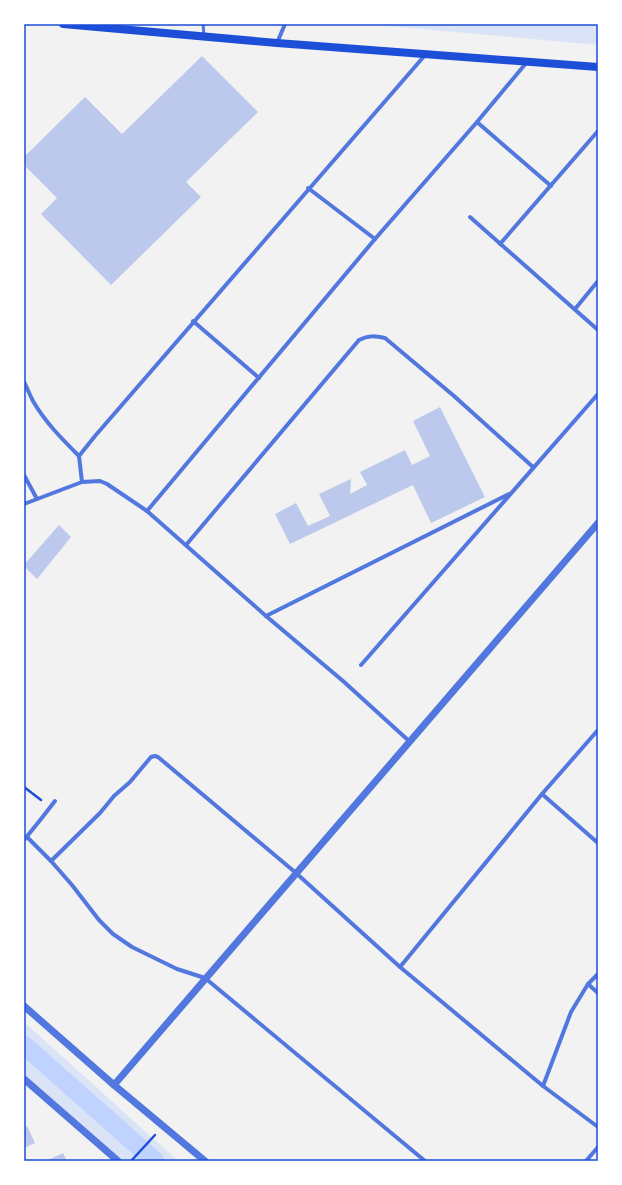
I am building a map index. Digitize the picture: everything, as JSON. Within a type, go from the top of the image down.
[{"type":"main road","points":[[63,24],[277,43],[598,66]]},
{"type":"street","points":[[277,43],[285,24]]},
{"type":"street","points":[[79,456],[94,436],[193,321],[426,54]]},
{"type":"street","points":[[147,511],[374,239],[477,122],[528,61]]},
{"type":"street","points":[[477,122],[551,186]]},
{"type":"street","points":[[500,244],[598,131]]},
{"type":"street","points":[[308,188],[374,239]]},
{"type":"street","points":[[470,217],[598,330]]},
{"type":"street","points":[[575,310],[598,281]]},
{"type":"street","points":[[193,321],[259,378]]},
{"type":"street","points":[[186,545],[359,340],[366,337],[374,336],[385,338],[454,396],[533,467]]},
{"type":"street","points":[[24,382],[34,402],[46,420],[58,435],[79,456],[82,482]]},
{"type":"street","points":[[361,664],[598,394]]},
{"type":"street","points":[[24,475],[37,499]]},
{"type":"street","points":[[24,504],[82,482],[100,481],[107,484],[147,511],[409,741]]},
{"type":"street","points":[[266,616],[511,493]]},
{"type":"street","points":[[114,1084],[598,523]]},
{"type":"street","points":[[400,967],[542,794],[598,730]]},
{"type":"street","points":[[51,862],[114,796],[130,782],[152,757],[158,757],[296,873],[400,967],[543,1086],[598,1127]]},
{"type":"street","points":[[542,794],[598,843]]},
{"type":"street","points":[[55,801],[42,819],[25,838],[51,862],[72,885],[99,920],[113,934],[132,947],[177,969],[206,978],[424,1161]]},
{"type":"street","points":[[543,1086],[571,1012],[588,984],[598,974]]},
{"type":"street","points":[[588,984],[598,992]]},
{"type":"street","points":[[24,1006],[205,1161]]},
{"type":"street","points":[[24,1079],[118,1161]]},
{"type":"street","points":[[586,1161],[598,1148]]},
{"type":"lane","points":[[203,24],[204,37]]},
{"type":"path","points":[[24,787],[50,807]]},
{"type":"path","points":[[131,1161],[154,1136]]},
{"type":"shaded area","points":[[368,24],[598,24],[598,45]]},
{"type":"shaded area","points":[[24,1022],[178,1161],[118,1161],[24,1078]]},
{"type":"building","points":[[202,56],[258,112],[186,182],[201,197],[111,285],[41,214],[57,198],[24,165],[24,157],[85,97],[122,134]]},
{"type":"building","points":[[440,407],[485,497],[431,523],[413,485],[290,544],[275,514],[296,503],[308,526],[330,516],[319,494],[351,479],[350,494],[367,485],[360,472],[405,450],[412,465],[430,456],[413,421]]},
{"type":"building","points":[[59,525],[71,537],[37,579],[24,565]]},
{"type":"building","points":[[27,1126],[35,1143],[24,1148],[24,1127]]},
{"type":"building","points":[[63,1153],[67,1161],[46,1161]]},
{"type":"waterway","points":[[24,1045],[155,1161]]}]
